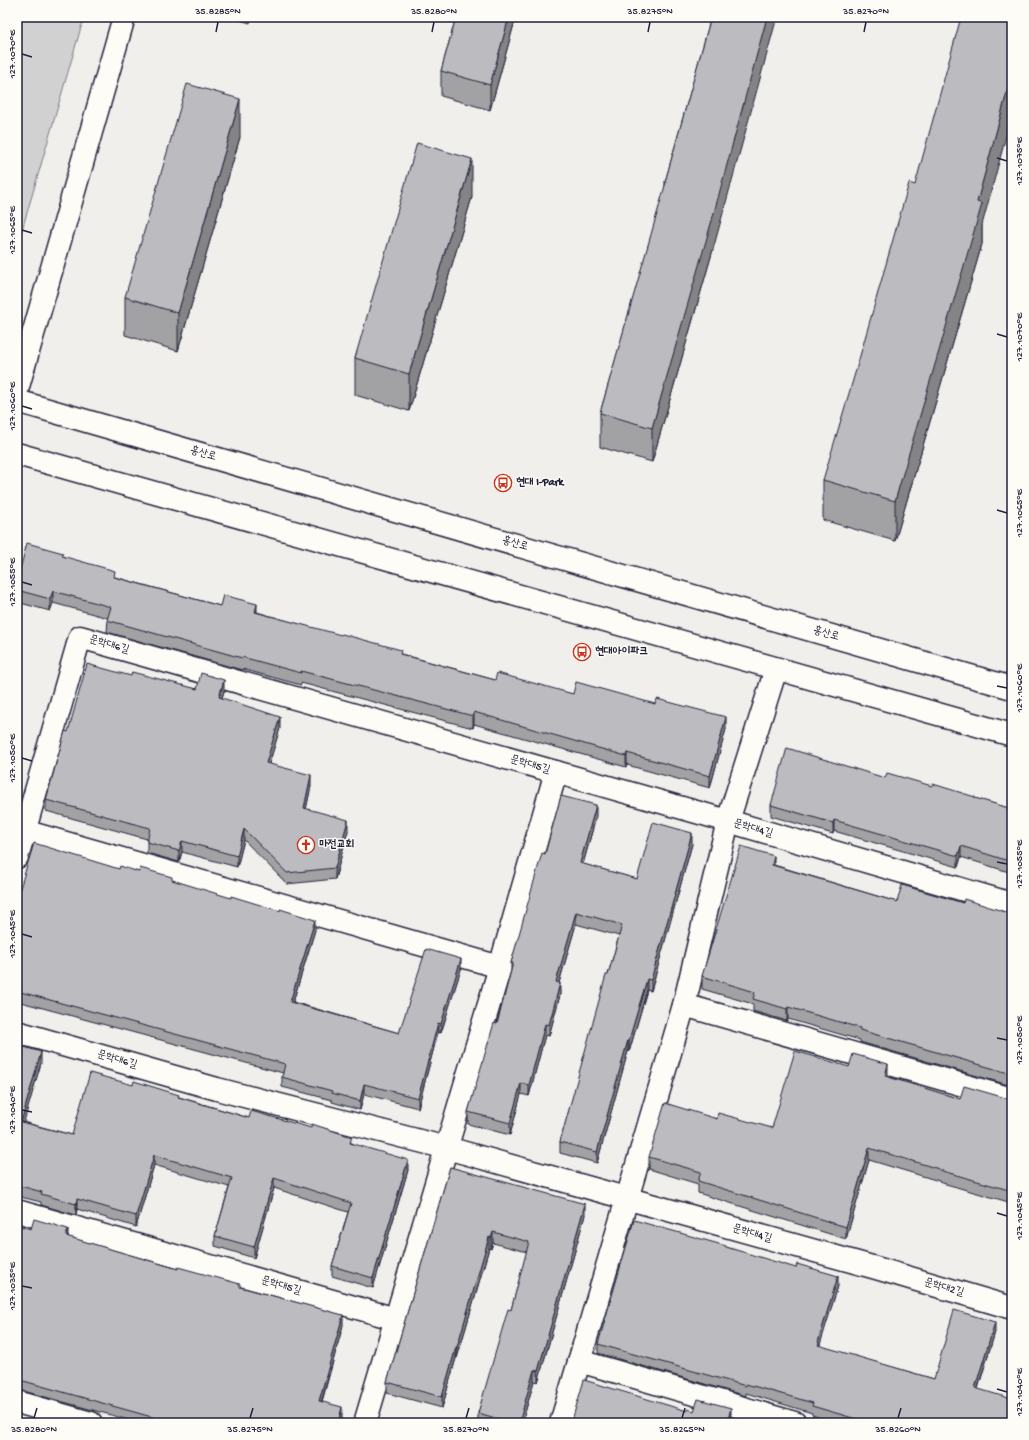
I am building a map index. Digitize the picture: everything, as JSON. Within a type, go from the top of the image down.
[{"type":"street","points":[[17,390],[124,17]]},
{"type":"street","name":"홍산로","points":[[17,401],[1012,688]]},
{"type":"street","points":[[17,454],[1012,735]]},
{"type":"street","name":"문학대6길","points":[[17,857],[80,636],[309,702]]},
{"type":"street","points":[[556,772],[728,821],[776,669]]},
{"type":"street","name":"문학대5길","points":[[309,702],[556,772],[447,1148],[365,1423]]},
{"type":"street","name":"문학대4길","points":[[561,1423],[684,1005],[728,821],[1012,904]]},
{"type":"street","points":[[24,831],[500,967]]},
{"type":"street","points":[[684,1005],[1012,1099]]},
{"type":"street","name":"문학대6길","points":[[17,1032],[217,1089],[447,1148]]},
{"type":"street","name":"문학대4길","points":[[447,1148],[876,1268]]},
{"type":"street","name":"문학대5길","points":[[17,1211],[396,1319]]},
{"type":"street","name":"문학대2길","points":[[876,1268],[1012,1308]]},
{"type":"street","points":[[579,1361],[794,1423]]},
{"type":"street","points":[[17,1402],[91,1423]]},
{"type":"shaded area","points":[[17,17],[84,17],[17,247]]},
{"type":"building","points":[[456,17],[509,17],[490,85],[441,71]]},
{"type":"building","points":[[711,17],[767,17],[712,220],[652,428],[600,413],[666,182]]},
{"type":"building","points":[[961,17],[1012,17],[1012,74],[977,202],[982,204],[895,501],[823,480],[909,183],[915,185]]},
{"type":"building","points":[[187,84],[240,99],[178,313],[125,297]]},
{"type":"building","points":[[417,143],[472,159],[409,374],[355,358]]},
{"type":"building","points":[[27,543],[63,553],[62,556],[115,571],[114,577],[220,606],[223,595],[257,604],[255,612],[401,650],[400,654],[495,680],[497,673],[573,694],[576,682],[655,704],[657,699],[726,717],[710,776],[627,753],[626,756],[474,712],[473,716],[301,671],[301,673],[242,658],[107,620],[111,607],[53,591],[50,599],[17,590],[17,581]]},
{"type":"building","points":[[87,664],[131,676],[132,672],[197,689],[201,673],[224,680],[219,697],[280,717],[266,763],[311,775],[304,808],[348,820],[335,868],[287,873],[244,829],[237,856],[182,841],[179,851],[147,842],[150,828],[46,800],[65,731],[68,732]]},
{"type":"building","points":[[787,748],[885,778],[887,773],[932,786],[933,784],[1012,809],[1012,862],[961,846],[958,856],[834,820],[833,823],[771,805]]},
{"type":"building","points":[[561,796],[596,805],[580,863],[637,879],[653,822],[692,833],[651,980],[647,979],[628,1040],[597,1152],[560,1142],[606,975],[608,975],[622,925],[576,912],[556,982],[560,983],[549,1025],[545,1024],[529,1085],[521,1083],[510,1123],[468,1112],[494,1023],[497,1024],[513,963],[511,963],[542,853],[545,854]]},
{"type":"building","points":[[34,843],[119,869],[120,866],[139,872],[140,868],[172,877],[172,880],[231,898],[231,896],[315,920],[290,1002],[399,1033],[426,949],[461,959],[441,1024],[438,1023],[418,1098],[364,1084],[360,1101],[332,1093],[332,1091],[282,1077],[285,1064],[17,991],[17,898]]},
{"type":"building","points":[[741,846],[774,856],[772,865],[897,902],[902,885],[963,903],[964,899],[1012,914],[1012,1074],[860,1030],[860,1028],[788,1007],[787,1009],[753,999],[755,992],[702,976]]},
{"type":"building","points":[[17,1045],[41,1052],[21,1122],[72,1135],[90,1073],[133,1085],[134,1081],[179,1095],[178,1097],[249,1118],[251,1111],[311,1128],[312,1124],[352,1137],[350,1143],[408,1160],[373,1278],[332,1266],[351,1203],[274,1178],[254,1247],[215,1236],[232,1178],[154,1155],[136,1216],[77,1199],[76,1204],[41,1194],[42,1192],[17,1185]]},
{"type":"building","points":[[795,1051],[849,1067],[853,1054],[888,1064],[885,1076],[960,1099],[964,1086],[1012,1099],[1012,1191],[869,1148],[846,1227],[698,1181],[701,1172],[649,1157],[665,1103],[717,1119],[718,1113],[772,1128]]},
{"type":"building","points":[[450,1167],[585,1204],[538,1371],[534,1370],[519,1423],[478,1413],[508,1309],[511,1310],[529,1242],[493,1232],[491,1238],[489,1237],[442,1397],[387,1382]]},
{"type":"building","points":[[34,1219],[68,1229],[66,1236],[178,1269],[178,1267],[240,1284],[240,1287],[343,1315],[319,1401],[342,1407],[338,1423],[160,1423],[158,1422],[159,1419],[20,1380],[17,1381],[17,1225],[31,1229]]},
{"type":"building","points":[[634,1220],[726,1246],[796,1268],[797,1264],[838,1276],[818,1345],[934,1379],[954,1310],[995,1322],[975,1388],[1012,1399],[1012,1423],[870,1423],[812,1406],[813,1403],[746,1384],[746,1386],[598,1344]]},
{"type":"building","points":[[584,1380],[687,1411],[687,1409],[694,1411],[698,1399],[731,1408],[727,1423],[569,1423],[573,1417]]},
{"type":"place","name":"현대 I-Park","points":[[503,483]]},
{"type":"place","name":"현대아이파크","points":[[582,652]]},
{"type":"place","name":"마전교회","points":[[306,845]]}]
